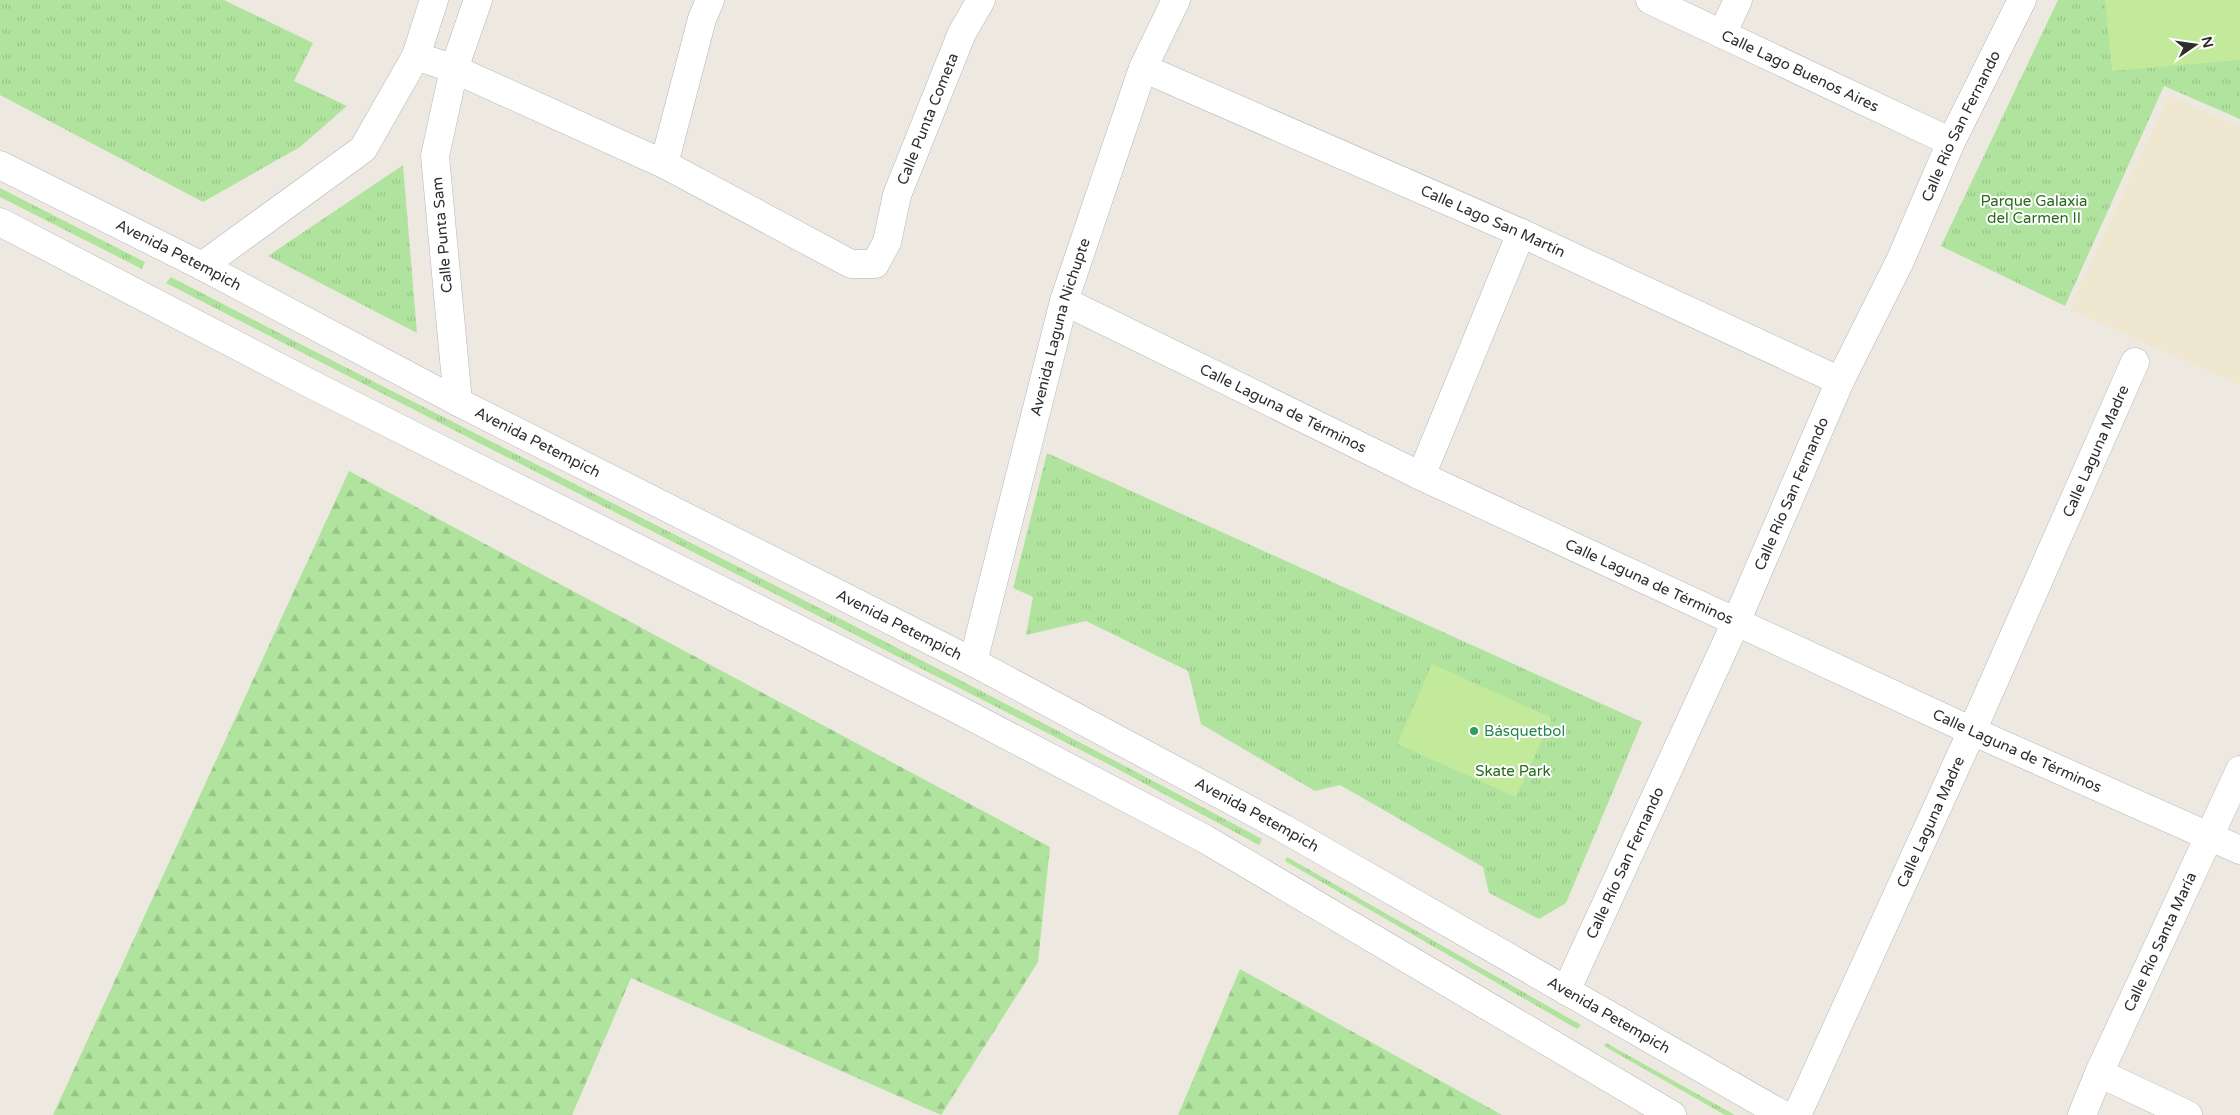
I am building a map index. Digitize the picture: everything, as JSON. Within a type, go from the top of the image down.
[{"type":"street","points":[[202,266],[362,149],[416,56],[434,0]]},
{"type":"street","name":"Calle Punta Sam","points":[[458,402],[435,156],[454,69],[478,0]]},
{"type":"street","points":[[416,56],[454,69],[664,164],[702,20],[710,0]]},
{"type":"street","name":"Calle Punta Cometa","points":[[664,164],[851,264],[875,264],[887,242],[897,194],[962,33],[981,0]]},
{"type":"street","name":"Avenida Laguna Nichupte","points":[[973,662],[1064,301],[1143,68],[1176,0]]},
{"type":"street","name":"Calle Lago Buenos Aires","points":[[1650,0],[1952,142]]},
{"type":"street","points":[[1722,34],[1738,0]]},
{"type":"street","name":"Calle Río San Fernando","points":[[1566,991],[1736,622],[1840,381],[1900,261],[1952,142],[2022,0]]},
{"type":"street","name":"Calle Lago San Martín","points":[[1143,68],[1521,233],[1840,381]]},
{"type":"street","name":"Avenida Petempich","points":[[0,165],[202,266],[458,402],[973,662],[1283,828],[1783,1115]]},
{"type":"street","points":[[0,222],[309,383],[965,713],[1206,839],[1672,1115]]},
{"type":"street","points":[[1421,476],[1521,233]]},
{"type":"street","name":"Calle Laguna de Términos","points":[[1064,301],[1421,476],[1972,731],[2240,850]]},
{"type":"street","name":"Calle Laguna Madre","points":[[1797,1115],[1972,731],[2135,362]]},
{"type":"street","name":"Calle Río Santa María","points":[[2082,1115],[2099,1073],[2240,770]]},
{"type":"street","points":[[2099,1073],[2188,1115]]},
{"type":"shaded area","points":[[2169,96],[2240,127],[2240,385],[2069,309]]},
{"type":"green space","points":[[0,0],[224,0],[313,43],[294,81],[347,106],[300,147],[203,202],[0,95]]},
{"type":"green space","name":"Parque Galaxia del Carmen II","points":[[2058,0],[2240,0],[2240,119],[2164,86],[2065,306],[1941,246]]},
{"type":"green space","points":[[2105,0],[2240,0],[2240,60],[2112,71]]},
{"type":"green space","points":[[403,165],[417,333],[268,256]]},
{"type":"green space","points":[[0,188],[145,262],[142,269],[0,197]]},
{"type":"green space","points":[[171,277],[1127,767],[1262,839],[1259,845],[1110,765],[166,283]]},
{"type":"green space","name":"Skate Park","points":[[1047,453],[1642,722],[1566,903],[1539,919],[1489,893],[1483,867],[1340,785],[1315,791],[1201,724],[1188,671],[1086,621],[1026,635],[1033,597],[1013,588]]},
{"type":"green space","points":[[349,471],[1050,847],[1038,962],[941,1115],[631,978],[572,1115],[53,1115]]},
{"type":"green space","name":"Básquetbol","points":[[1432,664],[1552,718],[1516,797],[1397,744]]},
{"type":"green space","points":[[1287,857],[1581,1025],[1577,1029],[1285,861]]},
{"type":"green space","points":[[1240,969],[1502,1115],[1178,1115]]},
{"type":"green space","points":[[1606,1043],[1735,1115],[1725,1115],[1604,1046]]},
{"type":"place","name":"Básquetbol","points":[[1474,731]]}]
